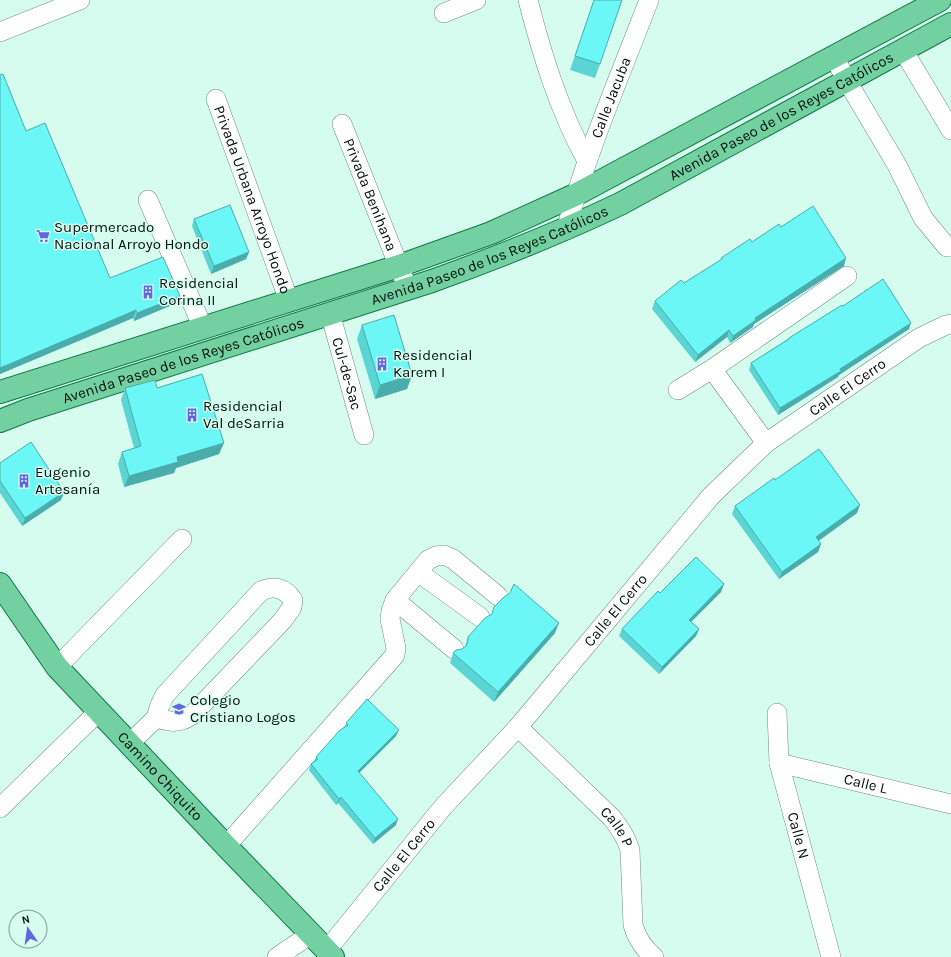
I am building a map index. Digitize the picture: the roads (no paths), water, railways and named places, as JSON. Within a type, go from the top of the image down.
[{"type":"main road","name":"Avenida Paseo de los Reyes Católicos","points":[[0,392],[399,266],[491,233],[575,195],[939,0]]},
{"type":"main road","name":"Avenida Paseo de los Reyes Católicos","points":[[0,421],[28,410],[408,289],[495,258],[566,230],[620,204],[951,24]]},
{"type":"main road","name":"Camino Chiquito","points":[[0,584],[57,667],[330,954]]},
{"type":"street","points":[[0,32],[80,0]]},
{"type":"street","points":[[444,13],[476,0]]},
{"type":"street","points":[[528,0],[556,95],[572,134],[587,160]]},
{"type":"street","name":"Calle Jacuba","points":[[566,230],[575,195],[587,160],[650,0]]},
{"type":"street","points":[[903,50],[951,130]]},
{"type":"street","points":[[834,57],[897,164],[923,218],[947,247]]},
{"type":"street","name":"Privada Urbana Arroyo Hondo","points":[[216,99],[289,301]]},
{"type":"street","name":"Privada Benihana","points":[[342,124],[408,289]]},
{"type":"street","points":[[148,200],[203,328]]},
{"type":"street","points":[[678,390],[712,369],[847,276]]},
{"type":"street","name":"Cul-de-Sac","points":[[330,313],[364,435]]},
{"type":"street","name":"Calle El Cerro","points":[[330,954],[443,807],[518,727],[711,496],[766,443],[919,338],[951,324]]},
{"type":"street","points":[[712,369],[766,443]]},
{"type":"street","points":[[57,667],[182,539]]},
{"type":"street","points":[[226,846],[395,655],[396,648],[390,619],[391,611],[395,600],[428,560],[436,556],[444,555],[453,559],[498,596]]},
{"type":"street","points":[[418,572],[480,617]]},
{"type":"street","points":[[130,744],[156,718],[164,695],[261,591],[267,588],[275,588],[288,592],[293,600],[292,607],[283,620],[192,715],[184,720],[170,721],[156,718]]},
{"type":"street","points":[[395,600],[454,649]]},
{"type":"street","points":[[0,808],[99,711]]},
{"type":"street","name":"Calle N","points":[[777,713],[779,763],[830,957]]},
{"type":"street","name":"Calle P","points":[[518,727],[612,818],[621,829],[630,850],[633,925],[635,933],[643,947],[654,957]]},
{"type":"street","name":"Calle L","points":[[779,763],[951,804]]},
{"type":"street","points":[[277,957],[311,934]]},
{"type":"place","name":"Supermercado Nacional Arroyo Hondo","points":[[43,236]]},
{"type":"place","name":"Residencial Corina II","points":[[148,292]]},
{"type":"place","name":"Residencial Karem I","points":[[382,364]]},
{"type":"place","name":"Residencial Val deSarria","points":[[192,415]]},
{"type":"place","name":"Eugenio Artesanía","points":[[24,481]]},
{"type":"place","name":"Colegio Cristiano Logos","points":[[179,709]]}]
